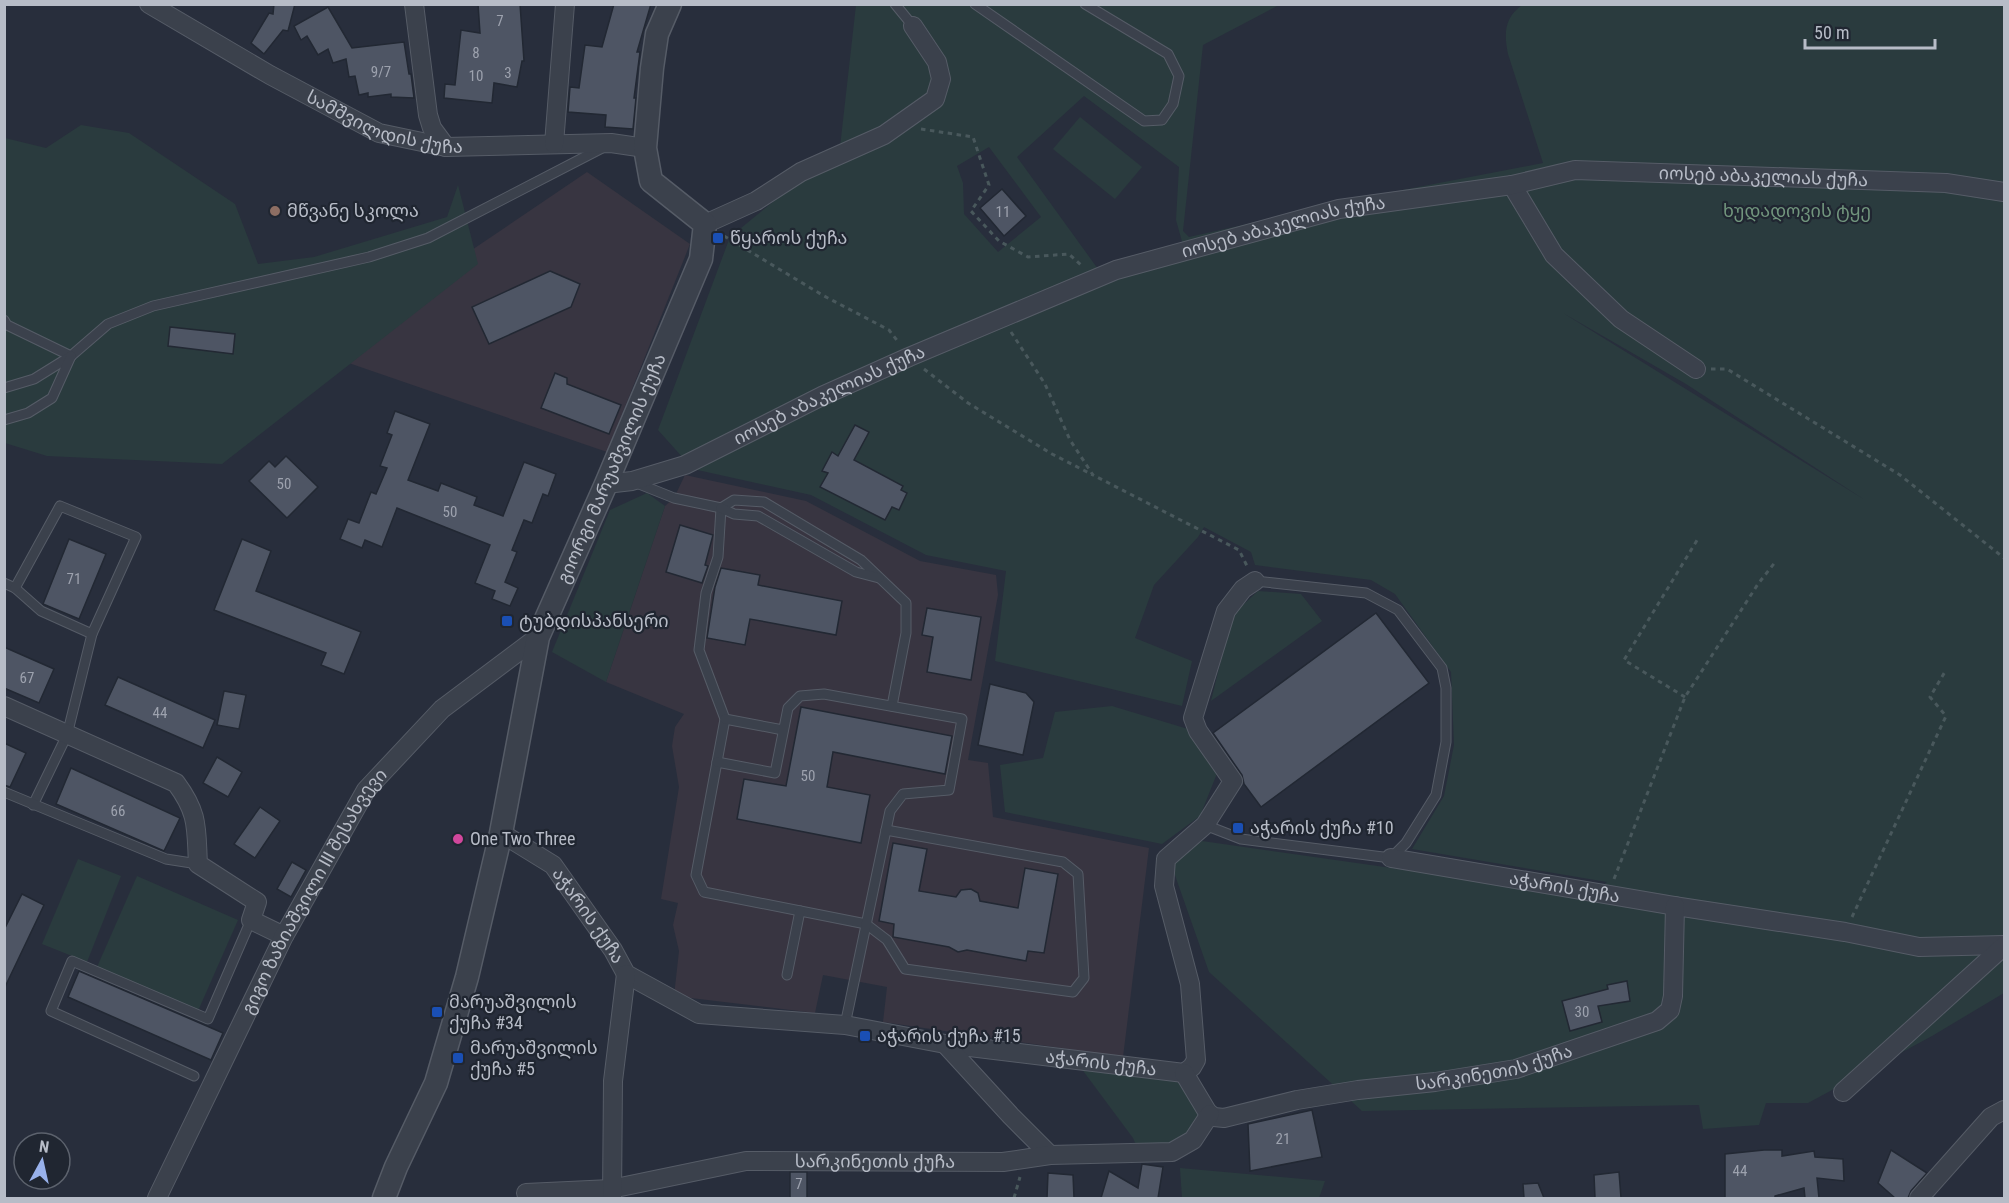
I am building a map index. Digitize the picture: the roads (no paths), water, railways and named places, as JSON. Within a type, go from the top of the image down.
[{"type":"street","name":"სამშვილდის ქუჩა","points":[[149,4],[270,75],[379,133],[447,147],[611,143],[645,148]]},
{"type":"street","points":[[414,4],[428,115],[432,128],[447,147]]},
{"type":"street","points":[[554,144],[565,4]]},
{"type":"street","points":[[670,4],[657,34],[645,148],[651,180],[705,224],[756,201],[801,172],[884,135],[935,99],[941,79],[937,62],[913,26]]},
{"type":"street","name":"იოსებ აბაკელიას ქუჩა","points":[[606,484],[632,481],[685,465],[822,396],[1116,270],[1339,209],[1512,185],[1575,170],[1946,183],[2004,192]]},
{"type":"street","points":[[1512,185],[1554,255],[1621,319],[1696,369]]},
{"type":"street","name":"გიორგი მარუაშვილის ქუჩა","points":[[384,1198],[396,1167],[436,1083],[467,977],[501,833],[538,637],[606,484],[701,259],[705,224]]},
{"type":"street","points":[[1210,1114],[1184,1073],[1192,1067],[1196,1060],[1190,984],[1164,886],[1166,859],[1205,825],[1233,781],[1198,731],[1193,718],[1226,611],[1243,590],[1255,581]]},
{"type":"street","name":"გიგო ზაზიაშვილი III შესახვევი","points":[[157,1198],[284,936],[366,790],[442,709],[538,637]]},
{"type":"street","points":[[4,706],[176,783],[188,798],[195,815],[198,864],[257,902],[250,920],[284,936]]},
{"type":"street","name":"აჭარის ქუჩა","points":[[501,833],[553,865],[613,950],[626,974],[699,1014],[845,1025],[945,1044],[1184,1073]]},
{"type":"street","name":"აჭარის ქუჩა","points":[[1391,858],[1919,946],[2004,945]]},
{"type":"street","name":"სარკინეთის ქუჩა","points":[[526,1192],[611,1194],[746,1161],[1003,1162],[1050,1155],[1172,1152],[1193,1140],[1210,1114],[1214,1118],[1224,1118],[1297,1100],[1516,1069],[1657,1021],[1670,1010],[1673,996],[1675,906]]},
{"type":"street","points":[[1843,1092],[2004,945]]},
{"type":"street","points":[[611,1194],[613,1081],[626,974]]},
{"type":"street","points":[[945,1044],[1050,1155]]},
{"type":"street","points":[[1920,1198],[1991,1117],[2004,1110]]},
{"type":"lane","points":[[895,4],[913,26]]},
{"type":"lane","points":[[975,4],[1144,121],[1162,120],[1173,104],[1179,76],[1167,54],[1085,4]]},
{"type":"lane","points":[[4,388],[34,379],[71,356],[108,324],[153,306],[369,257],[428,238],[611,143]]},
{"type":"lane","points":[[4,320],[8,325],[71,356]]},
{"type":"lane","points":[[4,420],[28,413],[52,398],[71,356]]},
{"type":"lane","points":[[632,481],[674,498],[721,508],[735,514],[758,516],[856,572],[880,578]]},
{"type":"lane","points":[[721,508],[734,500],[764,502],[861,560],[906,603],[906,633],[892,706]]},
{"type":"lane","points":[[15,588],[60,506],[136,537],[92,634],[67,735],[33,805]]},
{"type":"lane","points":[[721,508],[718,557],[706,593],[699,650],[725,719],[696,875],[704,892],[866,924],[887,940],[905,969],[1073,992],[1084,978],[1078,874],[1063,862],[885,831]]},
{"type":"lane","points":[[1255,581],[1366,593],[1398,610],[1442,668],[1446,688],[1446,742],[1436,795],[1406,843],[1391,858]]},
{"type":"lane","points":[[4,583],[15,588],[41,611],[92,634]]},
{"type":"lane","points":[[717,762],[775,773],[788,708],[800,696],[824,694],[962,719],[949,790],[903,794],[890,811],[845,1025]]},
{"type":"lane","points":[[725,719],[783,730]]},
{"type":"lane","points":[[4,792],[166,859],[198,864]]},
{"type":"lane","name":"აჭარის ქუჩა","points":[[1205,825],[1241,839],[1391,858]]},
{"type":"lane","points":[[787,975],[800,911]]},
{"type":"lane","points":[[194,1076],[51,1011],[72,961],[208,1019],[250,920]]},
{"type":"place","name":"მწვანე სკოლა","points":[[275,211]]},
{"type":"place","name":"წყაროს ქუჩა","points":[[718,238]]},
{"type":"place","name":"ტუბდისპანსერი","points":[[507,621]]},
{"type":"place","name":"აჭარის ქუჩა #10","points":[[1238,828]]},
{"type":"place","name":"One Two Three","points":[[458,839]]},
{"type":"place","name":"მარუაშვილის ქუჩა #34","points":[[437,1012]]},
{"type":"place","name":"აჭარის ქუჩა #15","points":[[865,1036]]},
{"type":"place","name":"მარუაშვილის ქუჩა #5","points":[[458,1058]]},
{"type":"park label","name":"ხუდადოვის ტყე","points":[[1797,211]]}]
